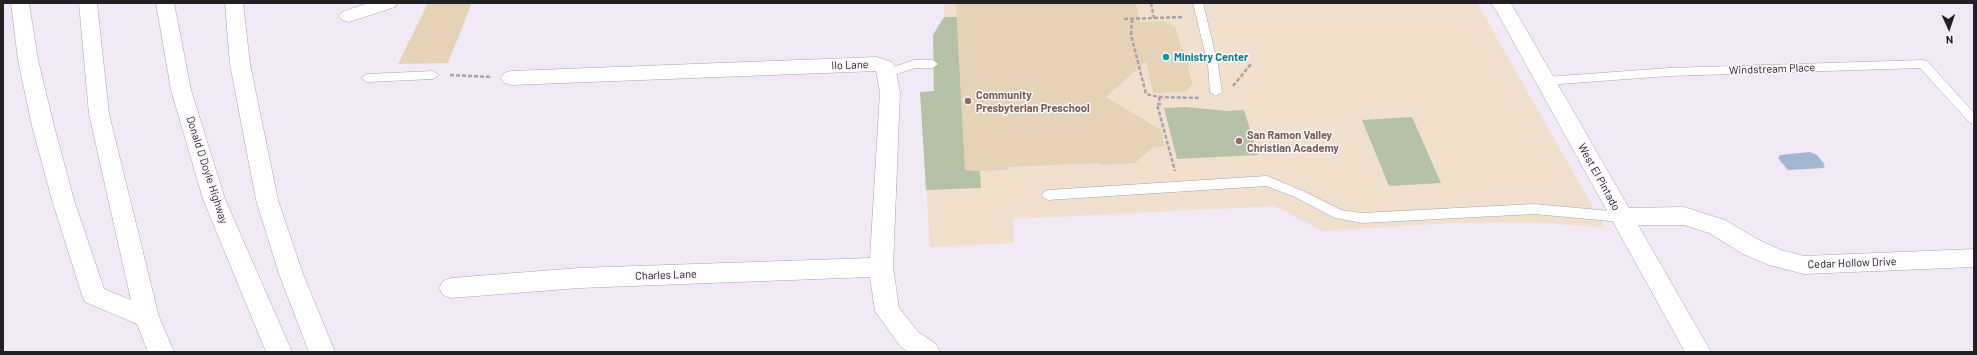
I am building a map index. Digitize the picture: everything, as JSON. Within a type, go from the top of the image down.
[{"type":"main road","points":[[20,3],[28,60],[44,126],[63,200],[94,295],[147,317]]},
{"type":"main road","points":[[88,3],[99,114],[147,317],[161,352]]},
{"type":"main road","name":"Donald D Doyle Highway","points":[[165,3],[181,90],[214,198],[279,352]]},
{"type":"main road","points":[[234,3],[240,64],[252,131],[267,200],[291,274],[322,352]]},
{"type":"main road","points":[[349,16],[388,3]]},
{"type":"main road","name":"West El Pintado","points":[[1500,3],[1505,9],[1546,81],[1698,352]]},
{"type":"main road","name":"Ilo Lane","points":[[511,78],[878,64],[885,67],[888,73]]},
{"type":"main road","points":[[888,73],[890,92],[881,267],[887,311],[909,340],[926,352]]},
{"type":"main road","name":"Cedar Hollow Drive","points":[[1621,217],[1663,214],[1684,216],[1717,226],[1751,247],[1777,258],[1804,265],[1974,258]]},
{"type":"main road","name":"Charles Lane","points":[[451,288],[579,278],[881,267]]},
{"type":"lane","points":[[1198,3],[1203,29],[1213,65],[1216,92]]},
{"type":"lane","points":[[888,73],[914,64],[933,64]]},
{"type":"lane","name":"Windstream Place","points":[[1546,81],[1669,72],[1923,64],[1974,120]]},
{"type":"lane","points":[[367,78],[433,75]]},
{"type":"lane","points":[[1048,195],[1267,181],[1299,194],[1339,215],[1362,218],[1534,209],[1621,217]]},
{"type":"path","points":[[1151,3],[1154,18]]},
{"type":"path","points":[[1124,19],[1183,17]]},
{"type":"path","points":[[1132,19],[1131,35],[1146,94],[1159,97],[1200,98]]},
{"type":"path","points":[[433,75],[511,78]]},
{"type":"path","points":[[1159,97],[1160,104],[1157,104],[1179,186]]},
{"type":"shaded area","name":"San Ramon Valley Christian Academy","points":[[944,3],[1477,3],[1605,228],[1533,222],[1453,223],[1322,231],[1275,206],[1013,219],[1014,243],[930,247],[920,92],[933,91],[933,35],[944,17]]},
{"type":"green space","points":[[944,17],[957,17],[965,169],[980,171],[981,188],[926,190],[920,92],[934,91],[933,35]]},
{"type":"green space","points":[[1186,107],[1228,111],[1244,110],[1258,155],[1177,159],[1164,108]]},
{"type":"green space","points":[[1412,117],[1441,183],[1389,186],[1362,120]]},
{"type":"water","points":[[1810,152],[1817,155],[1825,165],[1823,166],[1825,168],[1788,170],[1778,158],[1780,155]]},
{"type":"building","points":[[428,3],[472,3],[448,63],[398,64]]},
{"type":"building","points":[[956,3],[1136,3],[1140,22],[1164,21],[1176,28],[1181,48],[1185,51],[1189,64],[1188,68],[1193,84],[1185,92],[1153,93],[1146,61],[1106,97],[1161,130],[1165,146],[1153,147],[1135,163],[1007,167],[1008,170],[965,170]]},
{"type":"place","name":"Ministry Center","points":[[1166,57]]},
{"type":"place","name":"Community Presbyterian Preschool","points":[[968,101]]},
{"type":"place","name":"San Ramon Valley Christian Academy","points":[[1239,141]]}]
